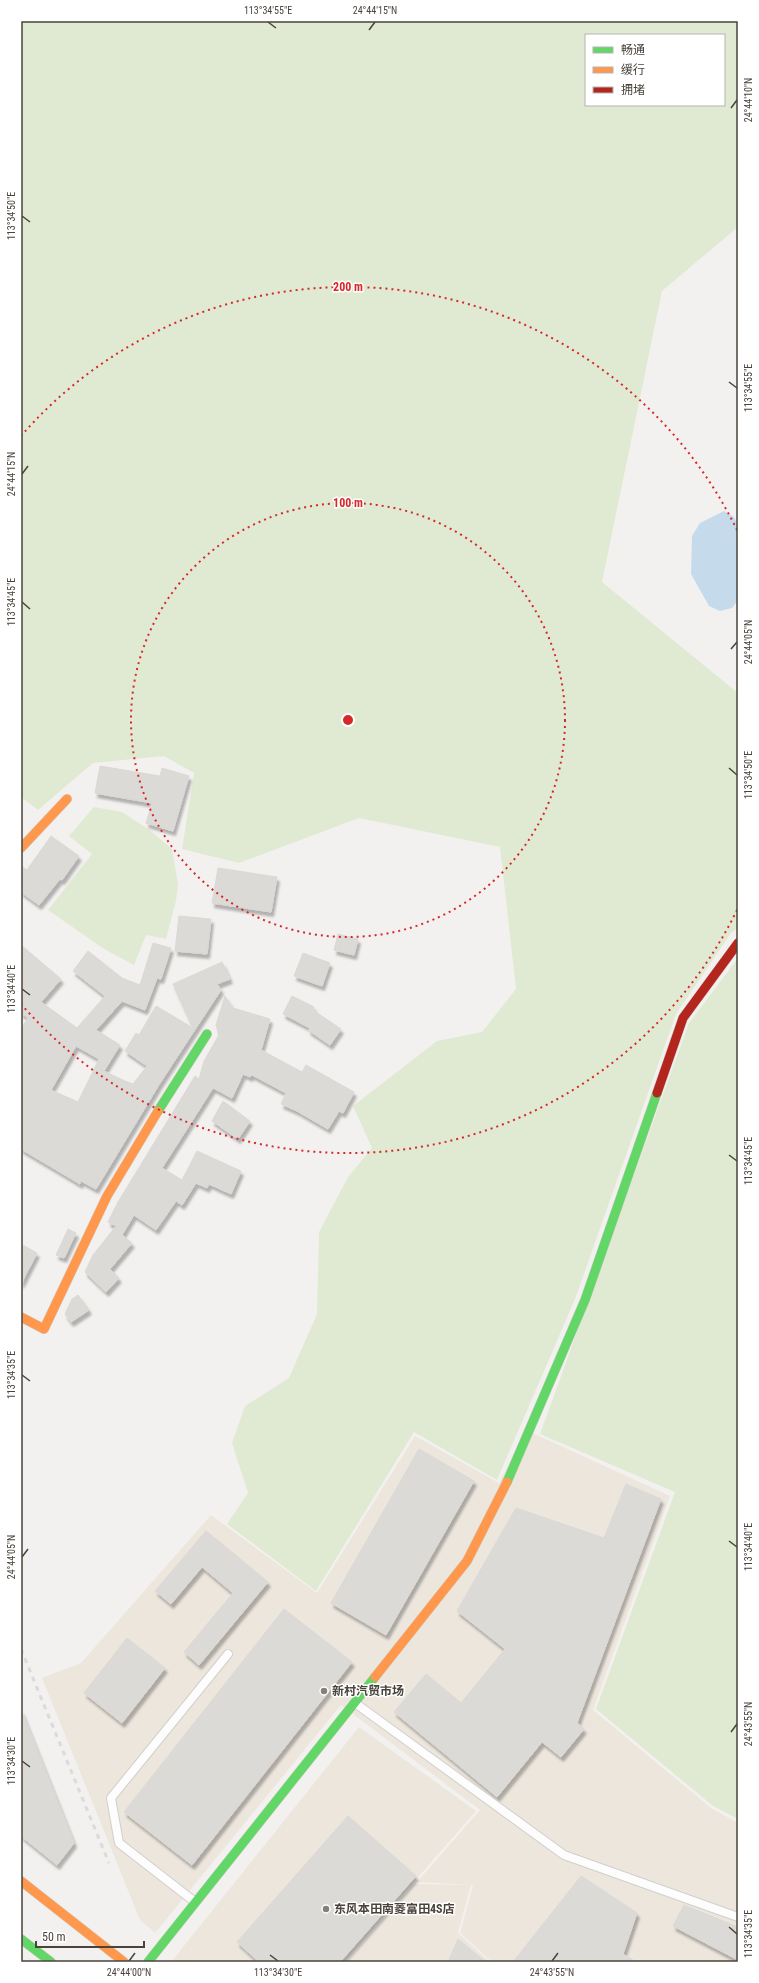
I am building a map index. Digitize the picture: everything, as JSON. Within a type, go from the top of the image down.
[{"type":"street","points":[[21,848],[67,799]]},
{"type":"street","points":[[148,1962],[467,1561],[512,1472],[585,1300],[683,1018],[738,943]]},
{"type":"street","points":[[21,1317],[44,1329],[107,1196],[171,1090],[207,1034]]},
{"type":"street","points":[[21,1880],[124,1962]]},
{"type":"street","points":[[21,1939],[51,1962]]},
{"type":"lane","points":[[195,1903],[119,1843],[111,1798],[228,1654]]},
{"type":"lane","points":[[354,1703],[564,1855],[738,1917]]},
{"type":"shaded area","name":"新村汽贸市场","points":[[526,1430],[670,1496],[593,1710],[711,1808],[738,1823],[738,1962],[492,1962],[460,1933],[473,1885],[417,1882],[480,1810],[341,1705],[155,1933],[140,1920],[42,1678],[81,1663],[211,1515],[317,1593],[415,1436],[499,1483]]},
{"type":"shaded area","points":[[359,1727],[476,1811],[344,1962],[171,1962]]},
{"type":"shaded area","points":[[414,1884],[471,1885],[458,1933],[490,1962],[347,1962]]},
{"type":"green space","points":[[21,21],[738,21],[738,227],[662,291],[602,582],[738,693],[738,928],[731,933],[676,1014],[575,1299],[497,1480],[414,1432],[316,1591],[227,1524],[248,1493],[232,1443],[245,1406],[289,1378],[317,1314],[319,1232],[348,1177],[372,1148],[353,1106],[437,1041],[482,1032],[516,989],[500,847],[359,818],[239,863],[182,849],[194,773],[164,756],[93,763],[38,810],[21,797]]},
{"type":"green space","points":[[94,807],[122,812],[151,831],[172,849],[178,884],[176,901],[166,939],[146,935],[134,965],[104,949],[48,910],[92,854],[69,836]]},
{"type":"green space","points":[[738,958],[738,1819],[713,1806],[596,1709],[675,1492],[540,1434],[689,1023]]},
{"type":"water","points":[[724,511],[734,517],[738,525],[738,600],[732,608],[720,611],[709,606],[691,574],[692,536],[700,523]]},
{"type":"building","points":[[100,766],[160,776],[162,768],[189,776],[173,831],[146,823],[152,803],[95,793]]},
{"type":"building","points":[[51,836],[79,856],[62,880],[60,879],[39,905],[21,892],[21,866],[27,870]]},
{"type":"building","points":[[218,868],[277,877],[271,912],[212,903]]},
{"type":"building","points":[[179,916],[211,919],[207,954],[175,951]]},
{"type":"building","points":[[338,934],[358,939],[354,955],[334,950]]},
{"type":"building","points":[[153,943],[171,948],[161,979],[157,978],[145,1010],[122,1001],[96,1030],[120,1045],[104,1071],[133,1084],[147,1066],[125,1051],[136,1033],[139,1035],[156,1006],[193,1028],[173,984],[222,962],[230,979],[217,984],[221,990],[160,1083],[96,1189],[81,1181],[80,1184],[21,1149],[21,1029],[28,1018],[21,1013],[21,945],[61,979],[41,1002],[77,1028],[105,996],[73,971],[88,951],[122,978],[140,985]],"holes":[[[76,1046],[99,1059],[78,1102],[51,1090]]]},
{"type":"building","points":[[303,953],[330,963],[322,986],[294,976]]},
{"type":"building","points":[[225,996],[233,1008],[270,1019],[261,1050],[302,1072],[306,1065],[354,1092],[343,1113],[339,1111],[328,1129],[297,1111],[281,1104],[286,1093],[252,1075],[250,1077],[243,1074],[232,1098],[213,1088],[162,1168],[182,1180],[197,1151],[241,1171],[231,1194],[209,1184],[207,1188],[196,1183],[182,1205],[176,1201],[156,1230],[134,1215],[122,1235],[132,1243],[110,1269],[119,1278],[106,1292],[85,1272],[93,1255],[116,1226],[108,1222],[118,1202],[195,1076],[199,1079],[204,1061],[219,1035],[216,1025]]},
{"type":"building","points":[[292,996],[314,1007],[313,1010],[341,1029],[330,1045],[308,1030],[310,1028],[283,1014]]},
{"type":"building","points":[[223,1101],[250,1121],[238,1139],[212,1121]]},
{"type":"building","points":[[68,1229],[76,1233],[64,1258],[56,1255]]},
{"type":"building","points":[[21,1244],[37,1253],[21,1284]]},
{"type":"building","points":[[78,1295],[89,1310],[71,1322],[65,1314],[72,1299]]},
{"type":"building","points":[[419,1449],[474,1481],[386,1635],[331,1603]]},
{"type":"building","points":[[626,1484],[661,1499],[577,1723],[584,1729],[561,1757],[542,1742],[497,1797],[394,1712],[426,1674],[461,1703],[505,1649],[457,1611],[516,1508],[604,1538]]},
{"type":"building","points":[[206,1531],[268,1582],[199,1665],[184,1652],[233,1593],[202,1567],[171,1604],[155,1591]]},
{"type":"building","points":[[284,1609],[352,1662],[192,1865],[124,1812]]},
{"type":"building","points":[[127,1638],[165,1668],[122,1723],[84,1693]]},
{"type":"building","points":[[21,1710],[74,1843],[57,1865],[21,1836]]},
{"type":"building","name":"东风本田南菱富田4S店","points":[[348,1816],[416,1876],[340,1962],[259,1962],[237,1942]]},
{"type":"building","points":[[581,1876],[637,1913],[623,1954],[636,1962],[513,1962]]},
{"type":"building","points":[[684,1905],[738,1927],[738,1960],[673,1926]]},
{"type":"building","points":[[458,1939],[486,1962],[448,1962]]},
{"type":"railway","points":[[21,1649],[109,1863]]},
{"type":"traffic: fast","points":[[158,1111],[207,1034]]},
{"type":"traffic: fast","points":[[507,1482],[585,1300],[657,1093]]},
{"type":"traffic: fast","points":[[148,1962],[375,1677]]},
{"type":"traffic: fast","points":[[21,1939],[51,1962]]},
{"type":"traffic: slow","points":[[21,848],[67,799]]},
{"type":"traffic: slow","points":[[21,1317],[44,1329],[107,1196],[158,1111]]},
{"type":"traffic: slow","points":[[375,1677],[467,1561],[507,1482]]},
{"type":"traffic: slow","points":[[21,1881],[124,1962]]},
{"type":"traffic: jam","points":[[657,1093],[683,1018],[738,943]]},
{"type":"place","name":"新村汽贸市场","points":[[324,1691]]},
{"type":"place","name":"东风本田南菱富田4S店","points":[[326,1909]]}]
